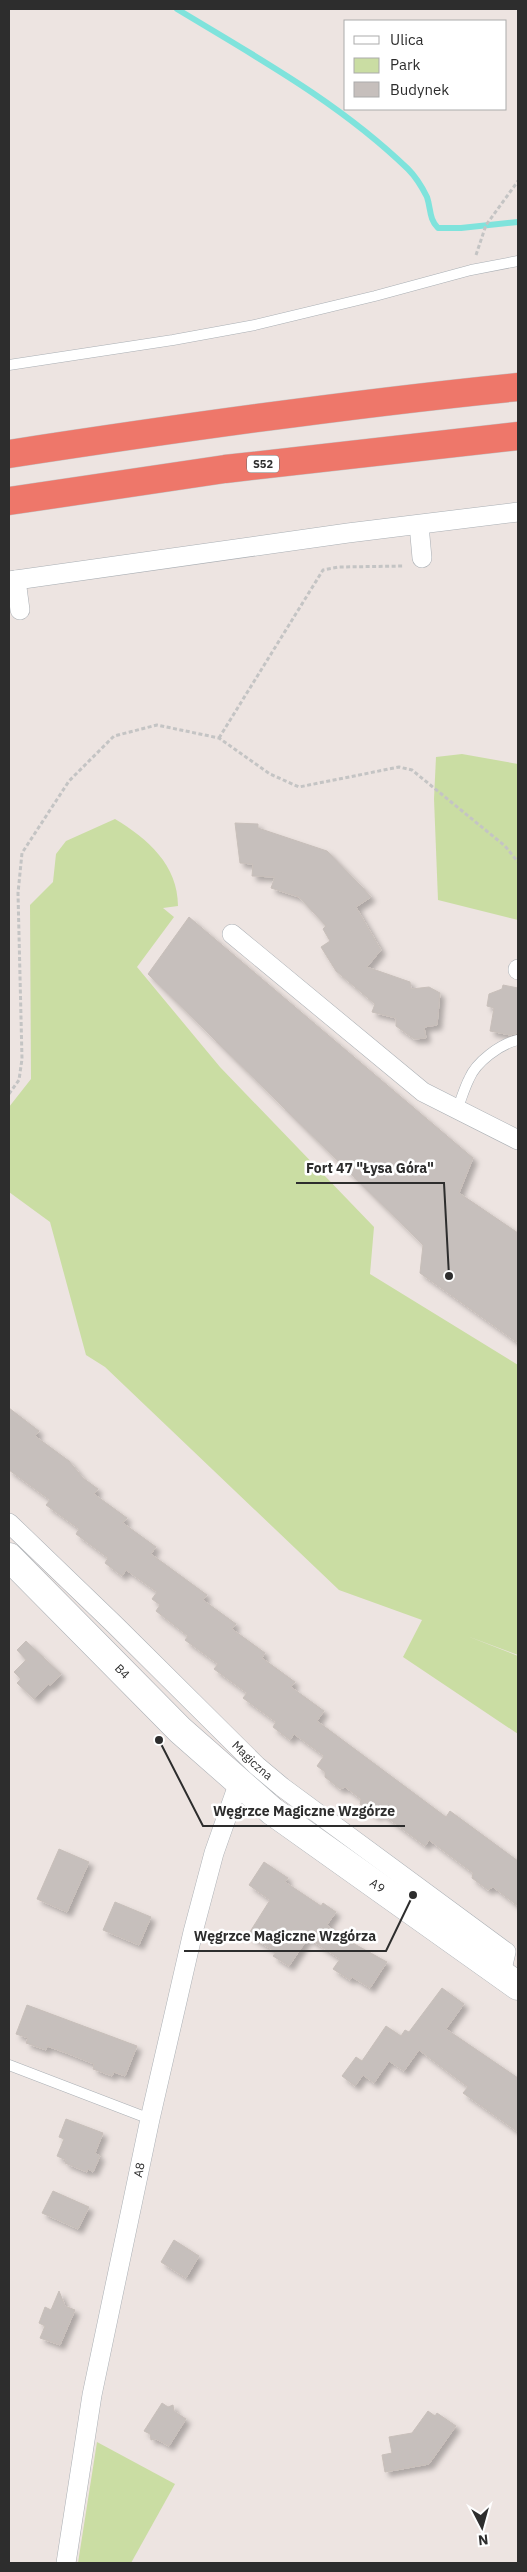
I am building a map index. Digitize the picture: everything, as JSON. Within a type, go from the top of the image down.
[{"type":"highway","points":[[9,454],[349,404],[518,387]]},
{"type":"highway","name":"S52","points":[[9,502],[224,468],[518,436]]},
{"type":"street","points":[[20,610],[12,580],[348,533],[419,526],[518,512]]},
{"type":"street","points":[[419,526],[422,558]]},
{"type":"street","points":[[232,934],[423,1092],[518,1140]]},
{"type":"street","name":"Magiczna","points":[[9,1523],[128,1637],[257,1766],[282,1788],[506,1952],[509,1980]]},
{"type":"street","name":"B4","points":[[9,1557],[180,1730],[239,1782]]},
{"type":"street","name":"A9","points":[[239,1782],[272,1811],[509,1980]]},
{"type":"street","name":"A8","points":[[66,2563],[93,2389],[150,2119],[214,1853],[239,1782]]},
{"type":"lane","points":[[9,365],[173,340],[255,325],[375,296],[471,270],[518,261]]},
{"type":"lane","points":[[458,1110],[469,1077],[489,1056],[510,1042],[518,1040]]},
{"type":"lane","points":[[9,2065],[150,2119]]},
{"type":"path","points":[[471,270],[486,225],[518,182]]},
{"type":"path","points":[[219,738],[322,570],[339,567],[397,567],[411,565],[422,558]]},
{"type":"path","points":[[9,1094],[20,1080],[22,1059],[18,893],[22,853],[69,781],[114,736],[157,725],[219,738],[270,774],[299,787],[399,767],[412,770],[505,846],[518,862]]},
{"type":"green space","points":[[462,754],[518,764],[518,920],[438,900],[434,799],[436,757]]},
{"type":"green space","points":[[115,819],[139,835],[159,855],[173,878],[177,891],[178,906],[163,908],[174,917],[137,967],[220,1067],[374,1227],[370,1274],[518,1365],[518,1655],[467,1636],[518,1656],[518,1734],[403,1657],[422,1620],[339,1590],[105,1367],[86,1355],[50,1222],[9,1192],[9,1107],[31,1079],[30,905],[53,882],[56,854],[66,841]]},
{"type":"green space","points":[[97,2442],[175,2484],[131,2563],[78,2563]]},
{"type":"building","points":[[235,823],[258,824],[258,828],[327,851],[371,897],[356,907],[381,950],[367,967],[410,982],[411,989],[429,987],[440,993],[437,1025],[424,1027],[426,1038],[414,1039],[396,1026],[396,1018],[372,1012],[375,1004],[336,971],[321,947],[330,941],[323,929],[326,926],[299,897],[271,888],[275,877],[252,876],[253,864],[240,863]]},
{"type":"building","points":[[189,917],[473,1158],[459,1193],[518,1233],[518,1343],[420,1273],[423,1245],[148,974]]},
{"type":"building","points":[[503,985],[518,988],[518,1033],[510,1035],[490,1031],[494,1008],[487,1006],[489,994],[502,989]]},
{"type":"building","points":[[9,1408],[39,1431],[35,1436],[69,1461],[83,1478],[98,1489],[94,1494],[127,1518],[123,1523],[156,1547],[151,1554],[207,1595],[203,1600],[236,1624],[232,1629],[265,1653],[262,1658],[295,1682],[291,1687],[324,1711],[317,1721],[446,1817],[450,1811],[518,1861],[518,1906],[493,1887],[488,1890],[472,1878],[473,1873],[429,1840],[425,1846],[381,1813],[376,1816],[360,1804],[361,1799],[345,1787],[340,1789],[325,1777],[325,1772],[317,1766],[324,1756],[294,1734],[290,1740],[273,1727],[276,1722],[243,1698],[247,1693],[214,1669],[218,1664],[185,1640],[188,1636],[156,1611],[160,1605],[152,1599],[157,1592],[126,1570],[122,1576],[105,1563],[108,1558],[76,1534],[79,1529],[46,1505],[50,1500],[9,1470]]},
{"type":"building","points":[[26,1641],[61,1674],[34,1699],[17,1683],[21,1679],[14,1672],[26,1660],[28,1662],[17,1650]]},
{"type":"building","points":[[59,1849],[89,1862],[67,1912],[37,1899]]},
{"type":"building","points":[[264,1862],[288,1878],[285,1882],[321,1906],[323,1903],[336,1912],[327,1925],[340,1936],[387,1962],[370,1988],[352,1977],[350,1980],[333,1969],[340,1959],[308,1938],[289,1966],[273,1956],[276,1952],[248,1935],[270,1900],[249,1885]]},
{"type":"building","points":[[115,1902],[151,1917],[139,1945],[103,1930]]},
{"type":"building","points":[[442,1988],[464,2004],[446,2029],[518,2078],[518,2132],[463,2093],[468,2087],[419,2050],[404,2071],[389,2061],[374,2083],[363,2075],[355,2086],[342,2076],[356,2057],[362,2061],[386,2026],[401,2036],[405,2030],[409,2032]]},
{"type":"building","points":[[27,2005],[137,2046],[125,2076],[114,2072],[112,2076],[93,2069],[94,2064],[69,2054],[47,2046],[46,2050],[26,2043],[28,2038],[16,2034]]},
{"type":"building","points":[[66,2119],[103,2133],[95,2153],[100,2156],[93,2172],[88,2169],[87,2172],[65,2163],[66,2160],[57,2156],[64,2139],[59,2137]]},
{"type":"building","points":[[53,2191],[89,2207],[78,2229],[42,2213]]},
{"type":"building","points":[[174,2240],[199,2256],[186,2278],[161,2262]]},
{"type":"building","points":[[59,2291],[65,2306],[75,2310],[60,2345],[40,2338],[45,2326],[39,2323],[45,2307],[51,2310]]},
{"type":"building","points":[[162,2403],[168,2407],[173,2405],[174,2411],[186,2419],[169,2446],[156,2439],[151,2440],[150,2434],[144,2431]]},
{"type":"building","points":[[428,2411],[435,2416],[437,2413],[456,2426],[429,2464],[385,2472],[382,2455],[392,2453],[389,2437],[412,2433]]},
{"type":"waterway","points":[[177,9],[268,64],[326,102],[382,145],[419,182],[427,197],[432,217],[438,228],[461,228],[518,222]]},
{"type":"place","name":"Fort 47 \"Łysa Góra\"","points":[[449,1276]]},
{"type":"place","name":"Węgrzce Magiczne Wzgórze","points":[[159,1740]]},
{"type":"place","name":"Węgrzce Magiczne Wzgórza","points":[[413,1895]]}]
